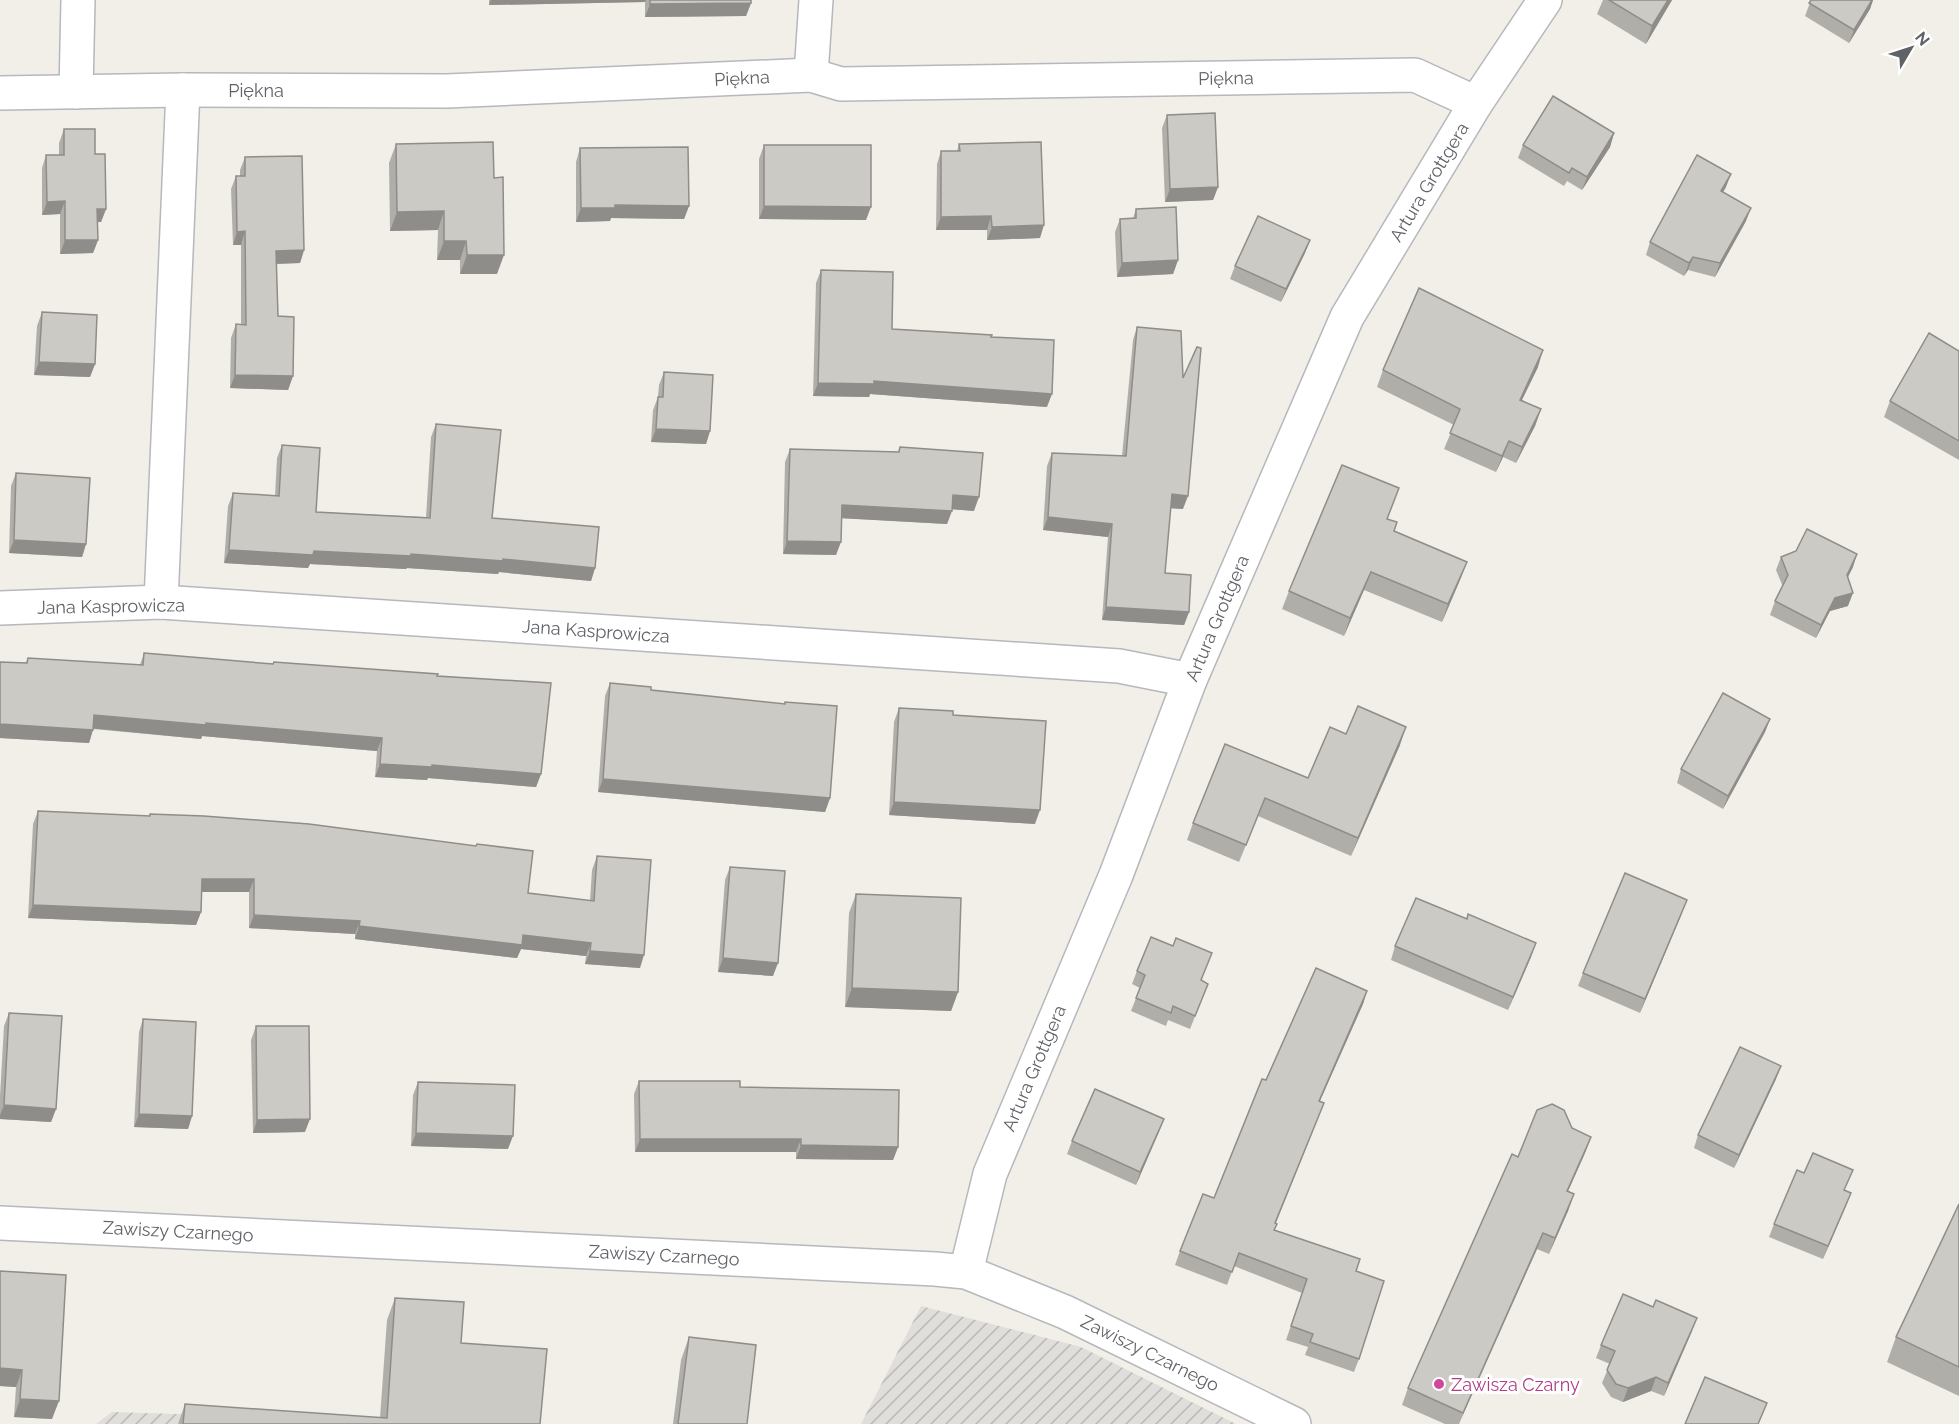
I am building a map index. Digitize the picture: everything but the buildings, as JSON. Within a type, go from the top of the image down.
[{"type":"street","points":[[76,92],[78,0]]},
{"type":"street","points":[[811,75],[816,0]]},
{"type":"street","name":"Artura Grottgera","points":[[966,1272],[990,1173],[1116,875],[1190,680],[1347,317],[1476,103],[1545,0]]},
{"type":"street","name":"Piękna","points":[[0,93],[183,90],[447,91],[811,75],[841,84],[1415,75],[1476,103]]},
{"type":"street","points":[[161,602],[183,90]]},
{"type":"street","name":"Jana Kasprowicza","points":[[0,608],[161,602],[1119,666],[1190,680]]},
{"type":"street","name":"Zawiszy Czarnego","points":[[0,1222],[966,1272],[1065,1312],[1294,1424]]},
{"type":"shaded area","points":[[921,1306],[1081,1347],[1236,1424],[861,1424]]},
{"type":"shaded area","points":[[112,1412],[495,1424],[96,1424]]},
{"type":"place","name":"Zawisza Czarny","points":[[1439,1384]]}]
